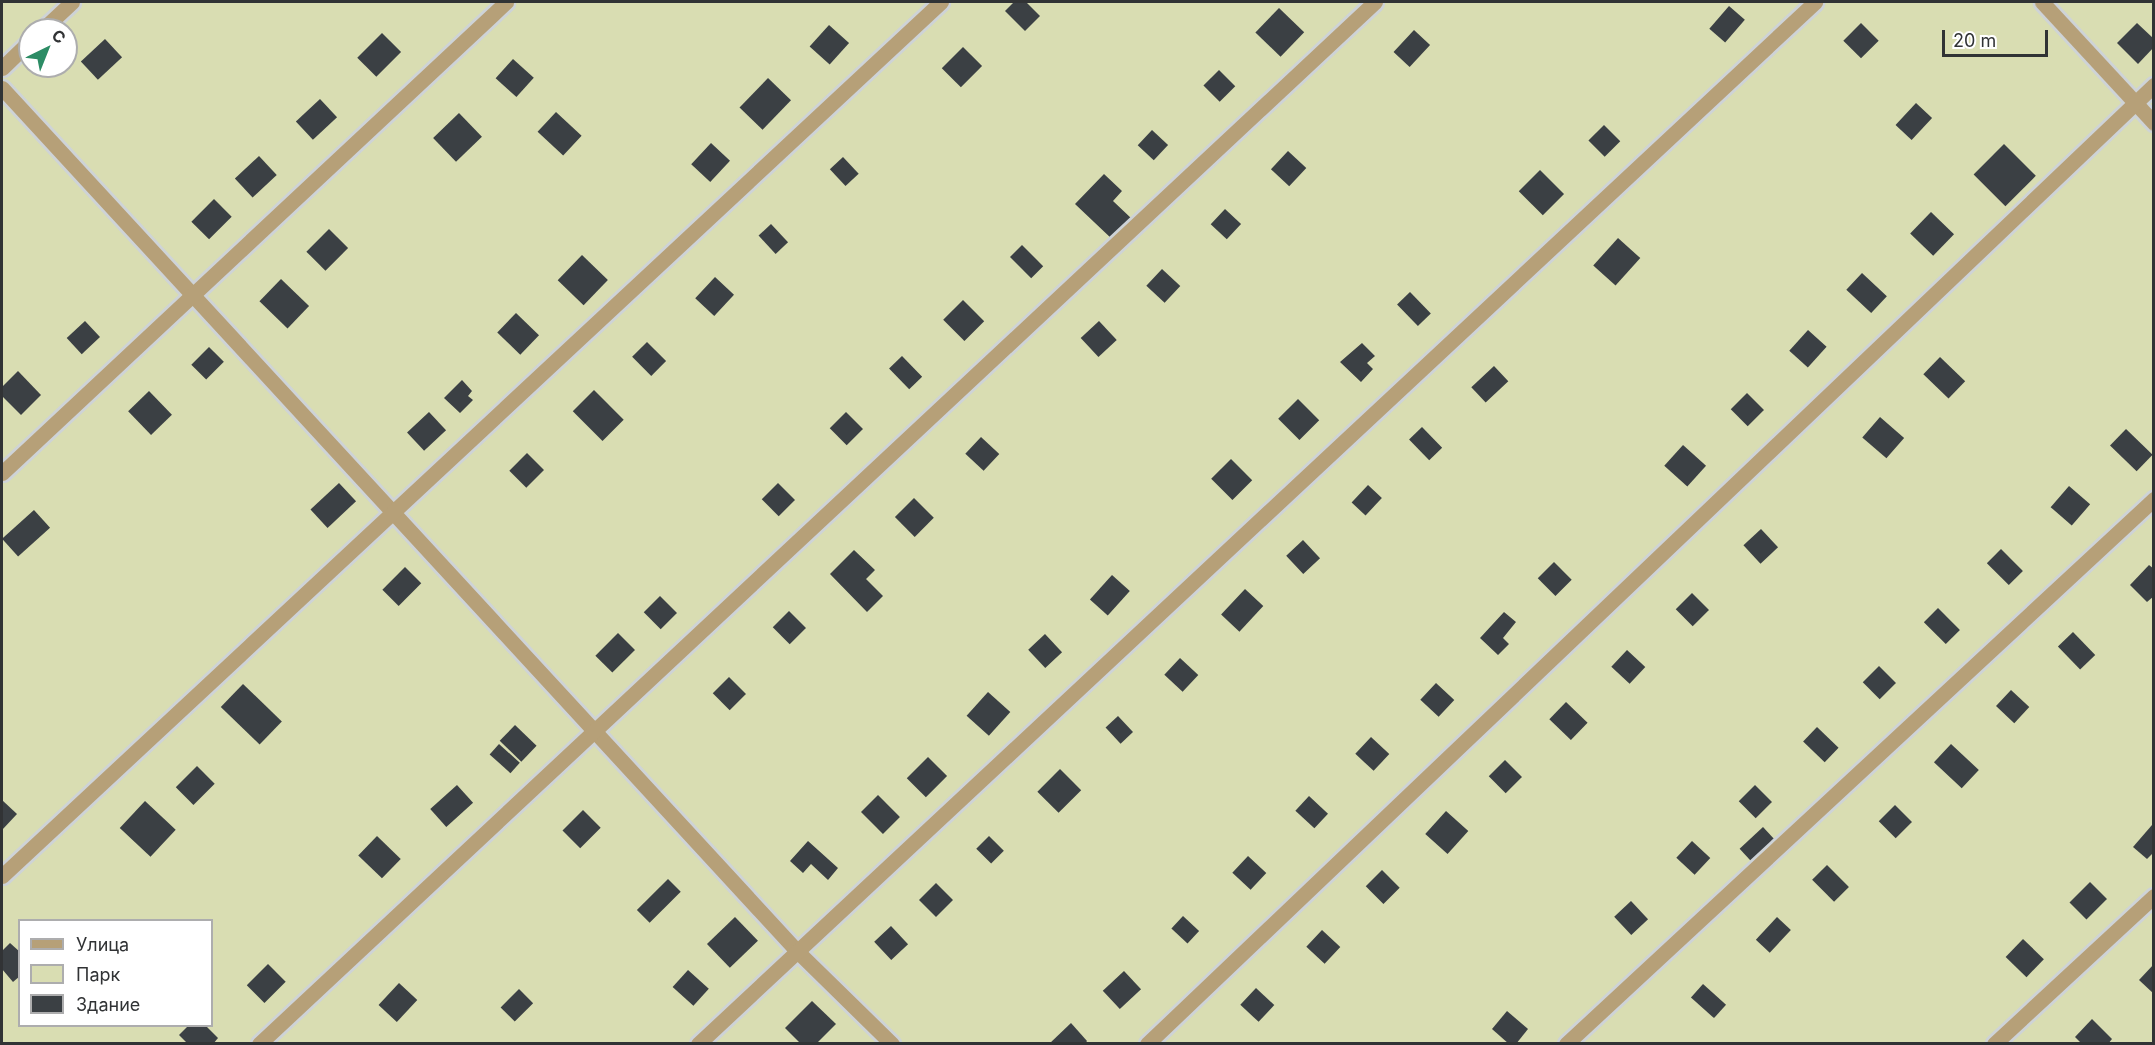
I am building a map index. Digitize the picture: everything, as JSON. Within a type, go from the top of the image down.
[{"type":"street","points":[[55,18],[72,2]]},
{"type":"street","points":[[2,473],[191,293],[506,2]]},
{"type":"street","points":[[2,876],[392,509],[940,2]]},
{"type":"street","points":[[259,1044],[1375,2]]},
{"type":"street","points":[[698,1044],[1815,2]]},
{"type":"street","points":[[2042,2],[2154,123]]},
{"type":"street","points":[[2,68],[18,53]]},
{"type":"street","points":[[1147,1044],[2154,85]]},
{"type":"street","points":[[2,88],[597,730],[797,951],[892,1044]]},
{"type":"street","points":[[1566,1044],[2154,498]]},
{"type":"street","points":[[1994,1044],[2154,896]]},
{"type":"green space","points":[[2,2],[2153,2],[2153,1043],[2,1043]]},
{"type":"building","points":[[1014,2],[1026,2],[1040,16],[1025,31],[1005,11]]},
{"type":"building","points":[[1729,6],[1745,20],[1725,42],[1709,29]]},
{"type":"building","points":[[1279,8],[1304,32],[1281,57],[1255,32]]},
{"type":"building","points":[[1861,23],[1879,41],[1861,58],[1843,41]]},
{"type":"building","points":[[2137,23],[2154,39],[2154,47],[2138,64],[2117,43]]},
{"type":"building","points":[[829,25],[849,43],[830,65],[810,47]]},
{"type":"building","points":[[1414,30],[1430,45],[1410,67],[1394,52]]},
{"type":"building","points":[[382,33],[401,52],[376,77],[357,58]]},
{"type":"building","points":[[105,39],[122,57],[98,80],[81,62]]},
{"type":"building","points":[[963,47],[982,66],[961,87],[942,68]]},
{"type":"building","points":[[513,59],[534,78],[516,97],[496,78]]},
{"type":"building","points":[[1219,70],[1235,86],[1220,102],[1203,86]]},
{"type":"building","points":[[768,78],[791,100],[763,130],[740,107]]},
{"type":"building","points":[[320,99],[337,117],[313,140],[296,122]]},
{"type":"building","points":[[1916,103],[1932,118],[1912,140],[1896,125]]},
{"type":"building","points":[[556,112],[582,136],[563,156],[538,132]]},
{"type":"building","points":[[459,113],[482,137],[456,162],[433,138]]},
{"type":"building","points":[[1604,125],[1620,141],[1605,157],[1588,141]]},
{"type":"building","points":[[1152,130],[1168,145],[1154,160],[1138,145]]},
{"type":"building","points":[[711,143],[730,161],[710,182],[691,164]]},
{"type":"building","points":[[2004,144],[2036,176],[2005,206],[1974,174]]},
{"type":"building","points":[[1288,151],[1306,168],[1289,186],[1271,169]]},
{"type":"building","points":[[259,156],[277,175],[253,198],[235,179]]},
{"type":"building","points":[[843,157],[859,174],[846,186],[830,169]]},
{"type":"building","points":[[1540,170],[1564,194],[1543,215],[1519,191]]},
{"type":"building","points":[[1104,174],[1122,191],[1113,201],[1132,219],[1113,240],[1075,204]]},
{"type":"building","points":[[214,199],[232,217],[209,239],[191,222]]},
{"type":"building","points":[[1225,209],[1241,224],[1227,239],[1211,224]]},
{"type":"building","points":[[1931,212],[1954,234],[1933,256],[1910,234]]},
{"type":"building","points":[[771,224],[788,242],[776,254],[759,236]]},
{"type":"building","points":[[329,229],[348,248],[325,271],[306,252]]},
{"type":"building","points":[[1618,238],[1640,258],[1616,286],[1593,265]]},
{"type":"building","points":[[1022,245],[1043,266],[1031,278],[1010,257]]},
{"type":"building","points":[[582,255],[608,280],[584,305],[558,280]]},
{"type":"building","points":[[1162,269],[1180,286],[1165,303],[1146,286]]},
{"type":"building","points":[[1862,273],[1887,296],[1871,313],[1846,290]]},
{"type":"building","points":[[715,277],[734,295],[714,316],[695,298]]},
{"type":"building","points":[[281,279],[309,306],[288,328],[259,301]]},
{"type":"building","points":[[1410,292],[1431,314],[1418,326],[1397,305]]},
{"type":"building","points":[[963,300],[984,321],[964,341],[943,320]]},
{"type":"building","points":[[516,313],[539,335],[520,355],[497,332]]},
{"type":"building","points":[[85,321],[100,337],[82,354],[67,338]]},
{"type":"building","points":[[1099,321],[1117,340],[1098,357],[1081,338]]},
{"type":"building","points":[[1808,330],[1827,347],[1808,368],[1789,351]]},
{"type":"building","points":[[647,342],[666,361],[651,376],[632,357]]},
{"type":"building","points":[[1362,343],[1375,356],[1367,363],[1373,369],[1361,382],[1340,362]]},
{"type":"building","points":[[209,347],[224,362],[206,380],[191,365]]},
{"type":"building","points":[[902,356],[922,377],[909,389],[889,369]]},
{"type":"building","points":[[1940,357],[1965,381],[1949,399],[1923,374]]},
{"type":"building","points":[[1494,366],[1508,381],[1486,403],[1471,387]]},
{"type":"building","points":[[18,371],[41,395],[21,415],[2,396],[2,387]]},
{"type":"building","points":[[462,380],[472,391],[468,396],[473,400],[460,413],[444,398]]},
{"type":"building","points":[[594,390],[624,420],[602,441],[573,411]]},
{"type":"building","points":[[149,391],[172,415],[151,435],[128,411]]},
{"type":"building","points":[[1747,393],[1764,410],[1748,426],[1731,409]]},
{"type":"building","points":[[1298,399],[1319,420],[1299,440],[1278,419]]},
{"type":"building","points":[[429,412],[446,430],[424,451],[407,432]]},
{"type":"building","points":[[846,412],[863,429],[847,445],[830,428]]},
{"type":"building","points":[[1880,417],[1904,438],[1886,458],[1862,437]]},
{"type":"building","points":[[1422,427],[1442,448],[1429,460],[1409,440]]},
{"type":"building","points":[[2126,429],[2153,455],[2137,471],[2110,446]]},
{"type":"building","points":[[981,437],[999,454],[984,471],[965,454]]},
{"type":"building","points":[[1683,445],[1706,466],[1687,487],[1664,466]]},
{"type":"building","points":[[527,453],[544,470],[526,488],[509,471]]},
{"type":"building","points":[[1231,459],[1252,480],[1232,500],[1211,479]]},
{"type":"building","points":[[339,483],[356,501],[328,528],[310,510]]},
{"type":"building","points":[[778,483],[795,500],[779,516],[762,499]]},
{"type":"building","points":[[1368,485],[1382,498],[1366,516],[1352,503]]},
{"type":"building","points":[[2069,486],[2090,504],[2072,526],[2051,507]]},
{"type":"building","points":[[914,498],[934,518],[915,537],[895,517]]},
{"type":"building","points":[[34,510],[50,528],[18,557],[2,539]]},
{"type":"building","points":[[1761,529],[1778,547],[1760,564],[1743,545]]},
{"type":"building","points":[[1303,540],[1320,558],[1303,574],[1286,556]]},
{"type":"building","points":[[2001,549],[2023,571],[2009,585],[1987,563]]},
{"type":"building","points":[[854,550],[875,570],[866,579],[883,596],[867,612],[830,574]]},
{"type":"building","points":[[1554,562],[1572,580],[1555,596],[1538,578]]},
{"type":"building","points":[[2149,565],[2154,569],[2154,596],[2147,602],[2130,585]]},
{"type":"building","points":[[405,567],[421,583],[399,606],[382,590]]},
{"type":"building","points":[[1112,575],[1130,591],[1108,616],[1090,600]]},
{"type":"building","points":[[1245,589],[1263,606],[1239,632],[1221,615]]},
{"type":"building","points":[[1692,593],[1709,610],[1693,626],[1676,609]]},
{"type":"building","points":[[660,596],[677,613],[661,629],[644,612]]},
{"type":"building","points":[[1938,608],[1960,630],[1946,644],[1924,622]]},
{"type":"building","points":[[789,611],[806,628],[790,644],[773,627]]},
{"type":"building","points":[[1504,612],[1516,622],[1503,638],[1509,644],[1498,655],[1480,638]]},
{"type":"building","points":[[2073,632],[2095,655],[2080,670],[2058,647]]},
{"type":"building","points":[[618,633],[635,650],[612,673],[595,656]]},
{"type":"building","points":[[1045,634],[1062,652],[1045,668],[1028,650]]},
{"type":"building","points":[[1627,650],[1645,667],[1630,684],[1611,667]]},
{"type":"building","points":[[1180,658],[1198,675],[1183,692],[1164,675]]},
{"type":"building","points":[[1879,666],[1896,683],[1880,699],[1863,682]]},
{"type":"building","points":[[729,677],[746,694],[730,710],[713,693]]},
{"type":"building","points":[[1436,683],[1454,700],[1439,717],[1420,700]]},
{"type":"building","points":[[243,684],[282,722],[260,745],[221,707]]},
{"type":"building","points":[[2011,690],[2029,707],[2014,723],[1996,706]]},
{"type":"building","points":[[988,692],[1010,712],[989,736],[967,716]]},
{"type":"building","points":[[1566,702],[1588,723],[1571,740],[1549,719]]},
{"type":"building","points":[[1118,716],[1133,732],[1121,744],[1106,728]]},
{"type":"building","points":[[515,725],[537,746],[521,762],[500,741]]},
{"type":"building","points":[[1817,727],[1839,748],[1825,762],[1803,741]]},
{"type":"building","points":[[1371,737],[1389,754],[1374,771],[1355,754]]},
{"type":"building","points":[[499,744],[520,763],[510,773],[490,754]]},
{"type":"building","points":[[1951,744],[1979,770],[1962,788],[1934,762]]},
{"type":"building","points":[[928,757],[947,776],[926,797],[907,778]]},
{"type":"building","points":[[1505,760],[1522,777],[1506,793],[1489,776]]},
{"type":"building","points":[[197,766],[215,784],[193,805],[176,787]]},
{"type":"building","points":[[1060,769],[1081,790],[1059,813],[1037,792]]},
{"type":"building","points":[[457,785],[473,803],[446,827],[430,809]]},
{"type":"building","points":[[1755,785],[1772,802],[1756,818],[1739,801]]},
{"type":"building","points":[[878,795],[900,817],[883,834],[861,812]]},
{"type":"building","points":[[1309,796],[1328,814],[1314,828],[1295,811]]},
{"type":"building","points":[[2,800],[17,814],[2,830]]},
{"type":"building","points":[[145,801],[176,830],[150,857],[120,828]]},
{"type":"building","points":[[1895,805],[1912,822],[1896,838],[1879,821]]},
{"type":"building","points":[[583,810],[601,828],[580,848],[562,831]]},
{"type":"building","points":[[1446,811],[1468,831],[1448,854],[1425,834]]},
{"type":"building","points":[[2152,825],[2154,852],[2147,859],[2133,847]]},
{"type":"building","points":[[1763,827],[1776,841],[1753,863],[1740,849]]},
{"type":"building","points":[[377,836],[401,859],[382,878],[358,855]]},
{"type":"building","points":[[989,836],[1004,851],[991,864],[976,849]]},
{"type":"building","points":[[808,841],[838,868],[828,880],[811,864],[803,873],[790,861]]},
{"type":"building","points":[[1692,841],[1710,858],[1695,875],[1676,858]]},
{"type":"building","points":[[1248,856],[1266,873],[1251,890],[1232,873]]},
{"type":"building","points":[[1827,865],[1849,887],[1834,902],[1812,880]]},
{"type":"building","points":[[1382,870],[1400,888],[1383,904],[1366,886]]},
{"type":"building","points":[[668,879],[681,892],[650,923],[637,910]]},
{"type":"building","points":[[2090,882],[2107,899],[2086,919],[2069,903]]},
{"type":"building","points":[[936,883],[953,900],[936,917],[919,900]]},
{"type":"building","points":[[1631,901],[1648,919],[1631,935],[1614,917]]},
{"type":"building","points":[[1183,916],[1199,931],[1187,943],[1171,928]]},
{"type":"building","points":[[735,917],[758,941],[730,968],[707,944]]},
{"type":"building","points":[[1777,917],[1791,930],[1770,953],[1756,940]]},
{"type":"building","points":[[891,926],[908,944],[891,960],[874,942]]},
{"type":"building","points":[[1322,930],[1340,947],[1325,964],[1306,947]]},
{"type":"building","points":[[2023,939],[2044,959],[2026,977],[2006,957]]},
{"type":"building","points":[[10,943],[18,950],[18,978],[13,982],[2,969],[2,951]]},
{"type":"building","points":[[268,964],[286,982],[264,1003],[247,985]]},
{"type":"building","points":[[2154,964],[2154,994],[2139,980]]},
{"type":"building","points":[[688,970],[709,989],[693,1006],[673,987]]},
{"type":"building","points":[[1124,971],[1141,989],[1120,1009],[1103,991]]},
{"type":"building","points":[[399,983],[417,1000],[397,1022],[379,1005]]},
{"type":"building","points":[[1703,984],[1726,1005],[1714,1018],[1691,997]]},
{"type":"building","points":[[1256,988],[1274,1005],[1259,1022],[1240,1005]]},
{"type":"building","points":[[519,989],[533,1003],[515,1022],[501,1007]]},
{"type":"building","points":[[812,1001],[836,1024],[816,1044],[801,1044],[785,1028]]},
{"type":"building","points":[[1507,1011],[1528,1029],[1516,1044],[1509,1044],[1492,1029]]},
{"type":"building","points":[[2092,1019],[2112,1039],[2108,1044],[2082,1044],[2075,1037]]},
{"type":"building","points":[[1071,1023],[1087,1041],[1085,1044],[1049,1044]]},
{"type":"building","points":[[187,1027],[207,1027],[218,1038],[213,1044],[188,1044],[179,1035]]}]
